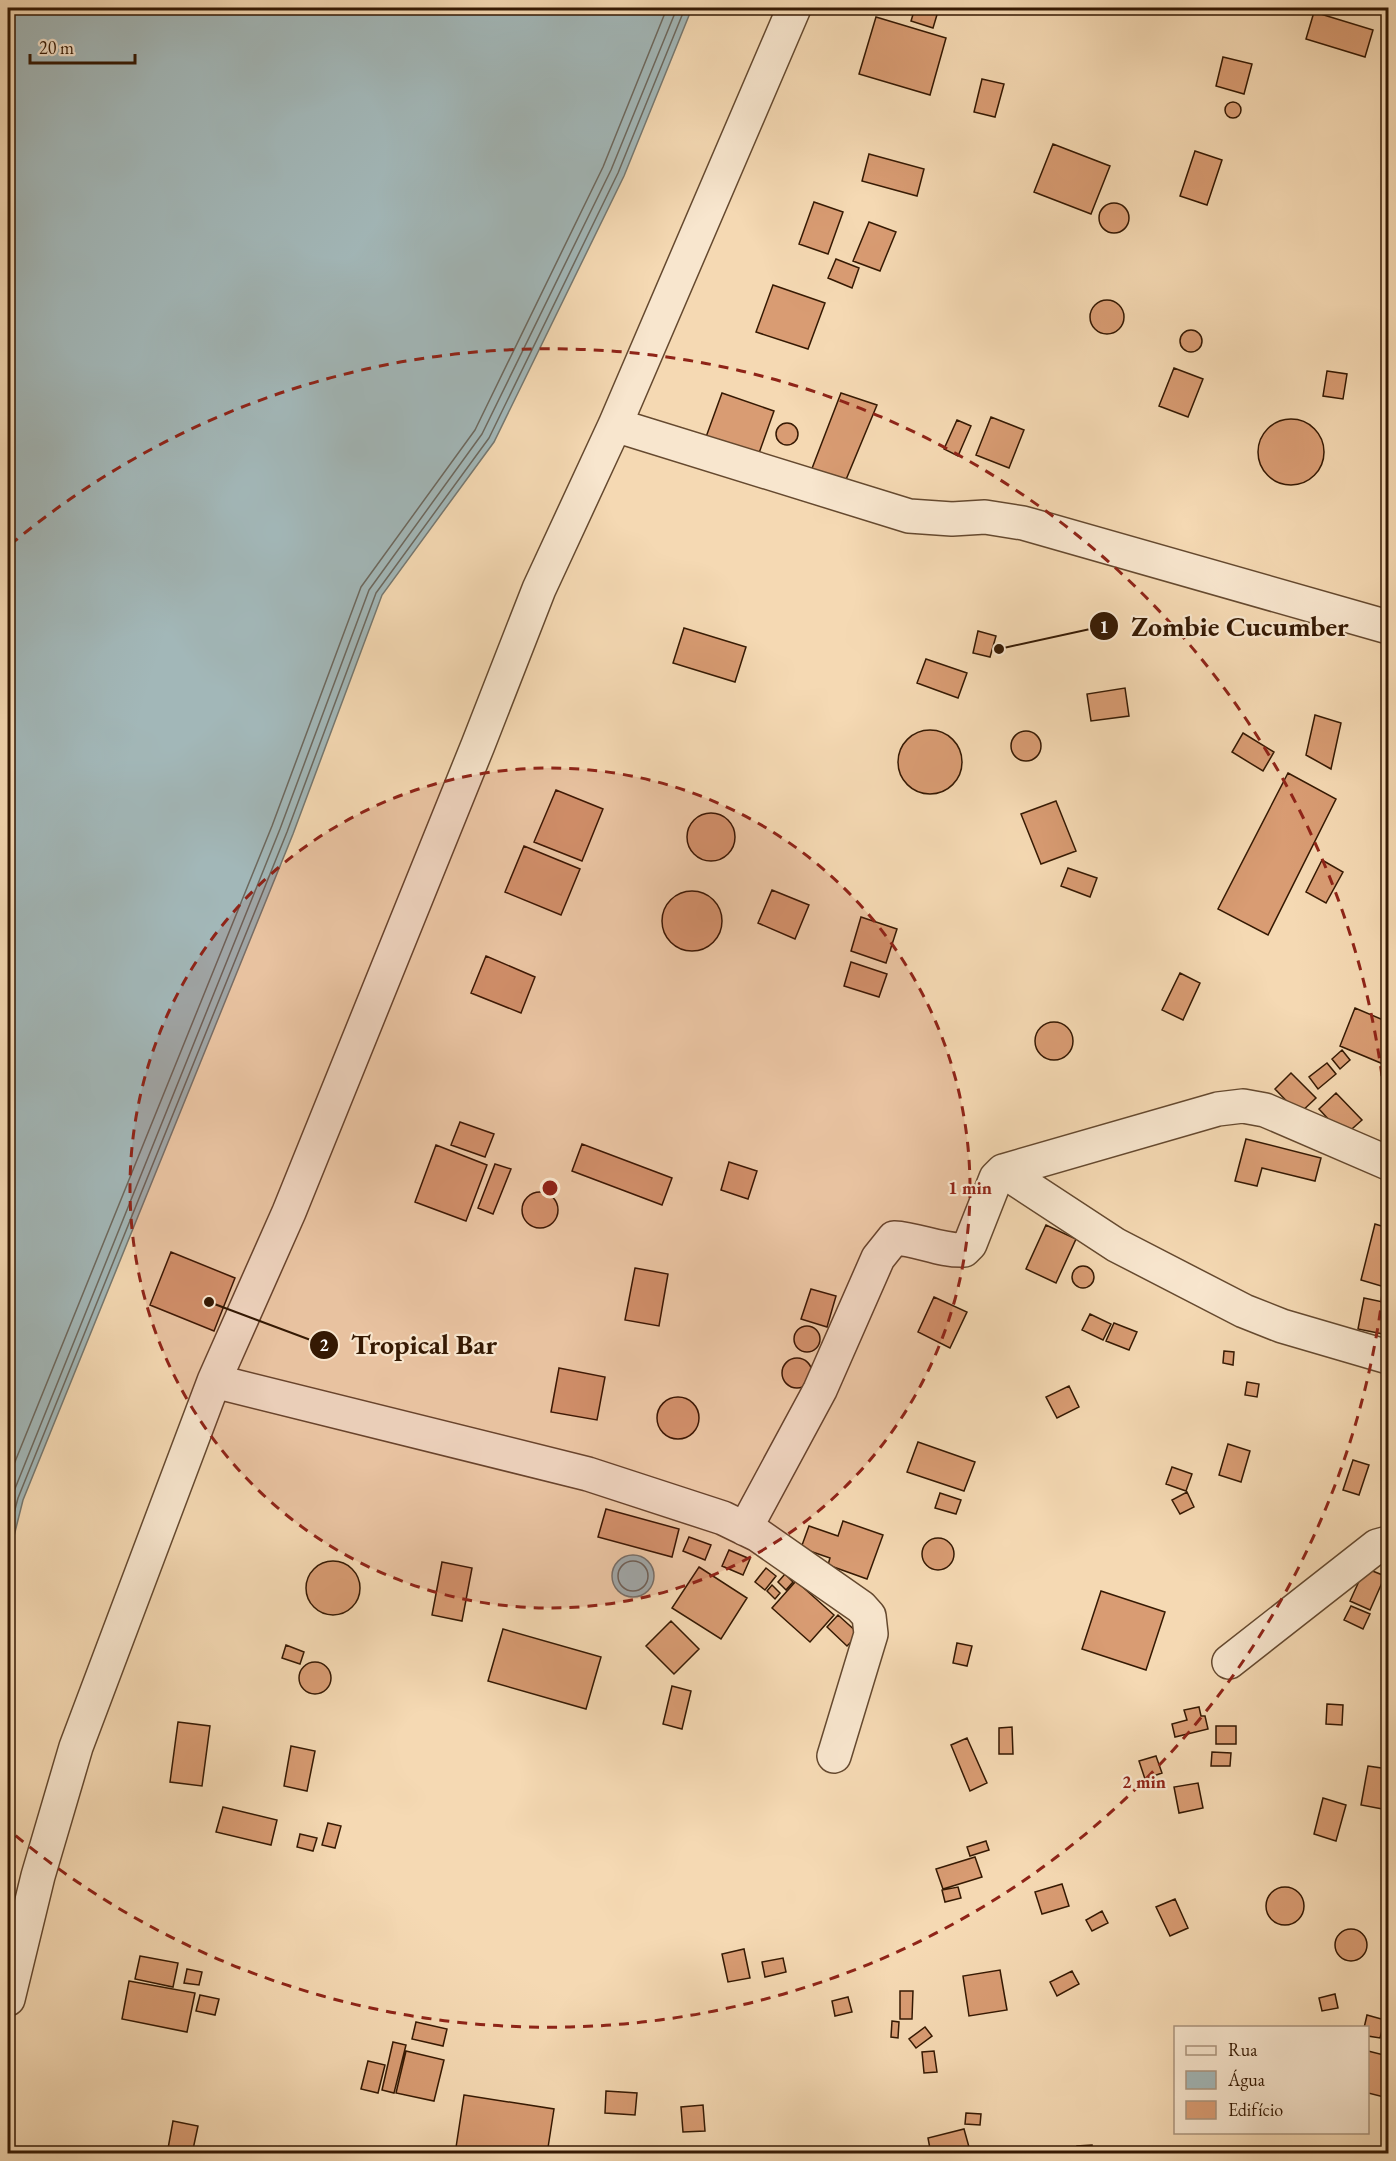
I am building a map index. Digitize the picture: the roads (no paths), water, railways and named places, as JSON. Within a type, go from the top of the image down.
[{"type":"street","points":[[8,2000],[38,1876],[76,1747],[214,1381],[289,1212],[474,756],[539,589],[615,425],[794,8]]},
{"type":"street","points":[[615,425],[909,516],[952,519],[985,518],[1023,523],[1389,627]]},
{"type":"street","points":[[745,1529],[820,1390],[882,1252],[894,1238],[906,1238],[955,1251],[964,1250],[970,1244],[996,1178],[1003,1171],[1218,1109],[1243,1106],[1265,1110],[1389,1164]]},
{"type":"street","points":[[1003,1171],[1116,1245],[1244,1311],[1282,1326],[1389,1357]]},
{"type":"street","points":[[214,1381],[588,1474],[723,1518],[758,1535],[861,1607],[869,1616],[871,1634],[834,1756]]},
{"type":"street","points":[[1229,1662],[1377,1546],[1389,1543]]},
{"type":"water","points":[[8,8],[692,8],[624,176],[494,442],[382,595],[293,834],[23,1500],[8,1560]]},
{"type":"water","points":[[633,1555],[641,1556],[648,1561],[653,1568],[653,1584],[648,1591],[641,1596],[633,1597],[625,1596],[618,1591],[613,1584],[612,1576],[613,1568],[618,1561],[625,1556]]},
{"type":"place","name":"Zombie Cucumber","points":[[999,649]]},
{"type":"place","name":"Tropical Bar","points":[[209,1302]]}]
